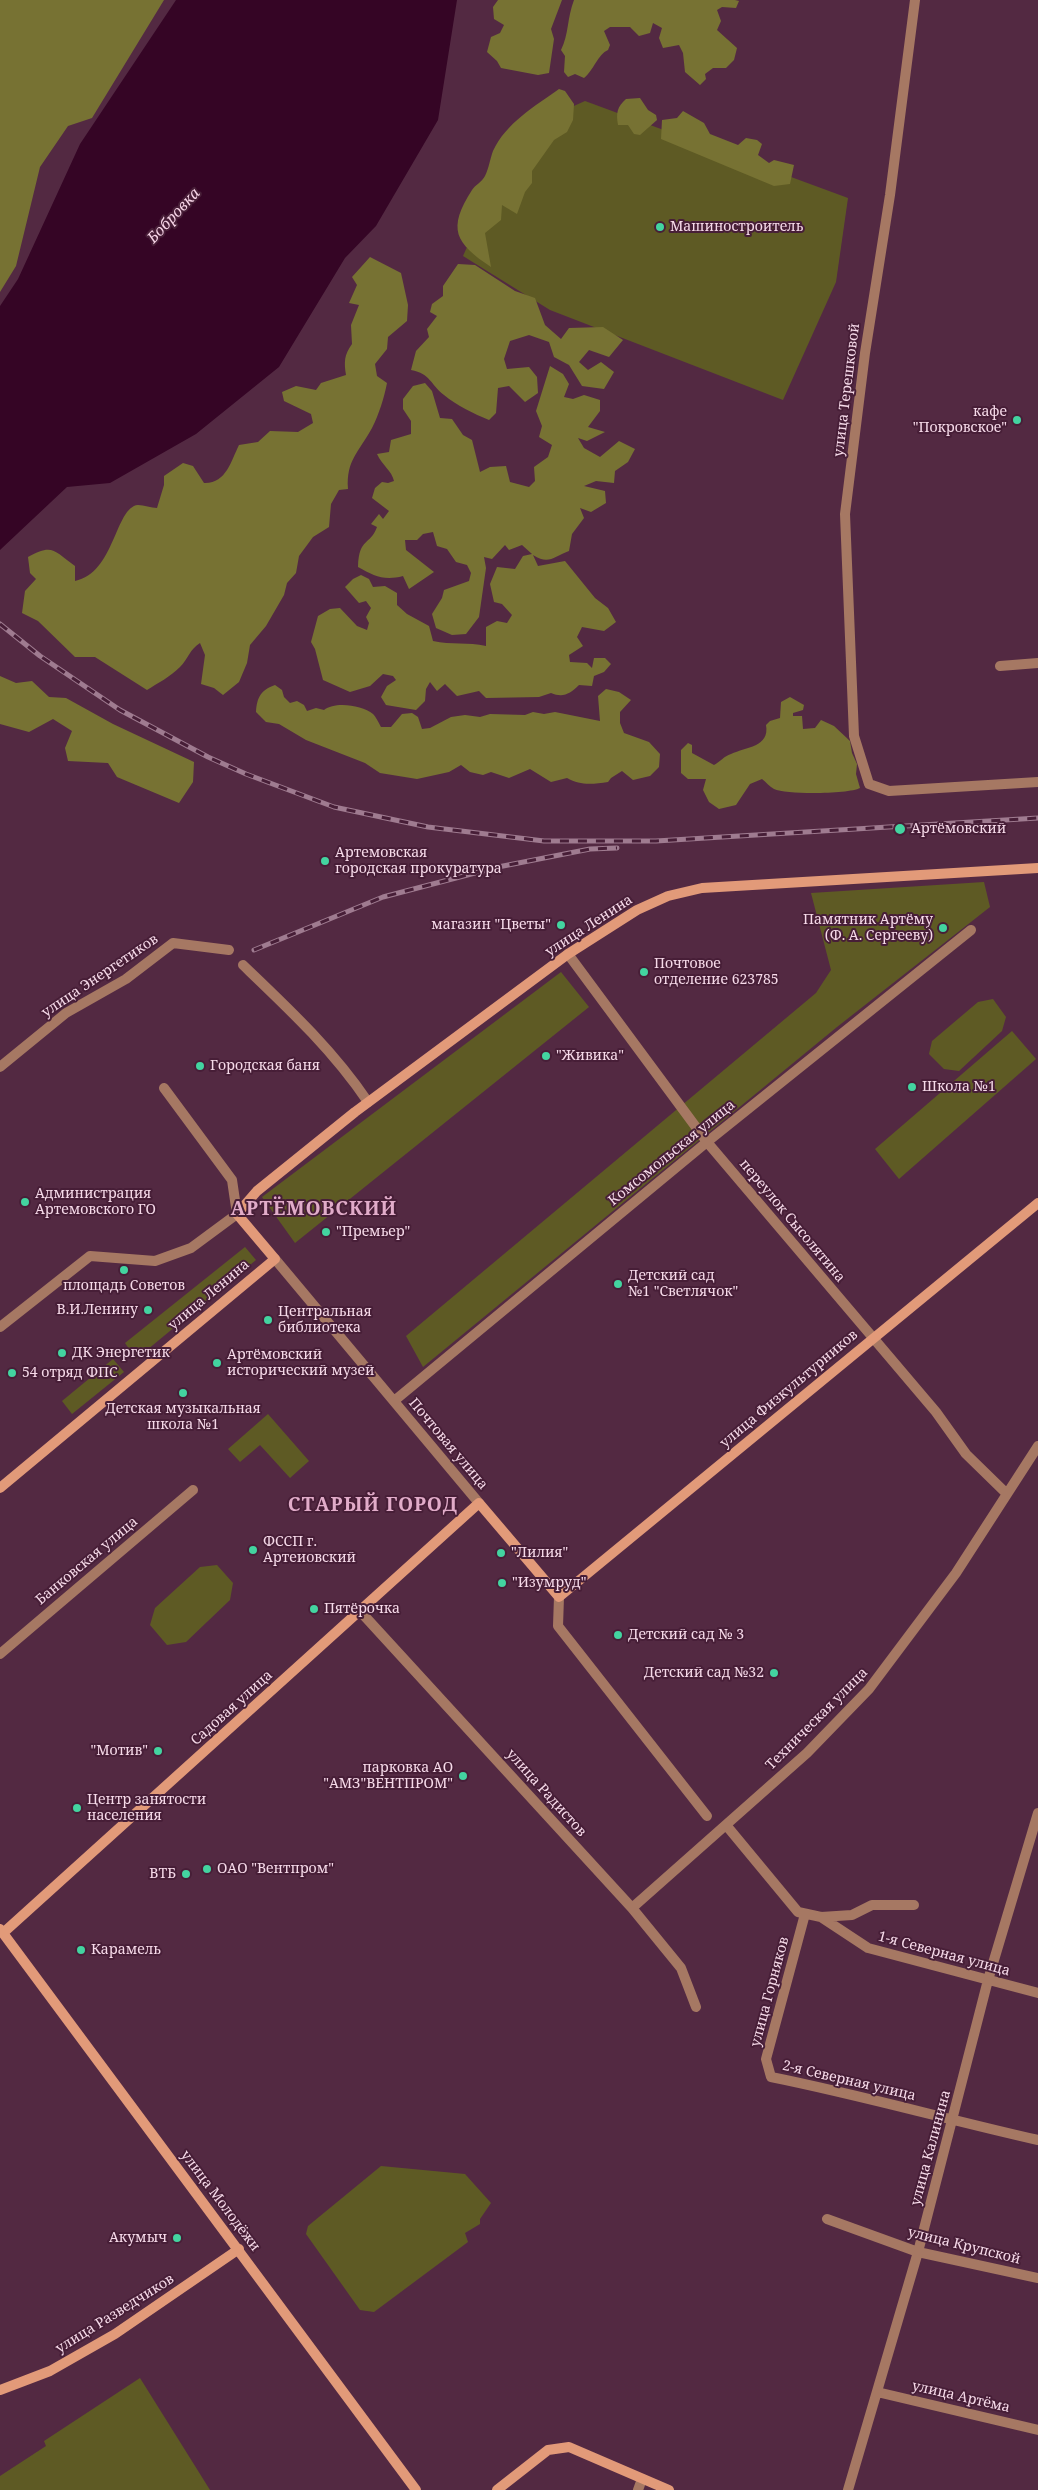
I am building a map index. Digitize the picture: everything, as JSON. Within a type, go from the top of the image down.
[{"type":"street","name":"улица Терешковой","points":[[915,0],[890,194],[865,353],[845,514],[854,736],[869,784],[889,791],[1038,782]]},
{"type":"street","points":[[1000,666],[1038,663]]},
{"type":"street","name":"улица Ленина","points":[[237,1214],[257,1191],[368,1102],[568,954],[637,910],[668,896],[702,888],[1038,868]]},
{"type":"street","name":"Комсомольская улица","points":[[394,1401],[707,1142],[971,930]]},
{"type":"street","name":"улица Энергетиков","points":[[0,1067],[66,1013],[126,978],[173,943],[229,950]]},
{"type":"street","name":"переулок Сысолятина","points":[[568,954],[707,1142],[936,1412],[966,1454],[1007,1494]]},
{"type":"street","points":[[243,966],[309,1028],[351,1076],[368,1102]]},
{"type":"street","points":[[0,1327],[90,1256],[155,1261],[191,1248],[237,1214],[232,1180],[164,1088]]},
{"type":"street","name":"улица Физкультурников","points":[[559,1597],[1038,1203]]},
{"type":"street","name":"Почтовая улица","points":[[237,1214],[559,1597]]},
{"type":"street","name":"улица Ленина","points":[[0,1488],[275,1259]]},
{"type":"street","name":"Техническая улица","points":[[632,1908],[807,1753],[869,1689],[956,1574],[1037,1450]]},
{"type":"street","name":"Банковская улица","points":[[0,1654],[193,1490]]},
{"type":"street","name":"Садовая улица","points":[[2,1931],[479,1504]]},
{"type":"street","points":[[559,1597],[558,1626],[707,1816]]},
{"type":"street","name":"улица Радистов","points":[[359,1610],[632,1908],[681,1968],[696,2007]]},
{"type":"street","name":"улица Калинина","points":[[848,2490],[918,2252],[988,1980],[1038,1813]]},
{"type":"street","name":"1-я Северная улица","points":[[726,1825],[798,1912],[821,1917],[852,1915],[872,1905],[914,1905]]},
{"type":"street","name":"улица Горняков","points":[[771,2077],[766,2059],[805,1914]]},
{"type":"street","name":"1-я Северная улица","points":[[821,1917],[868,1948],[1038,1993]]},
{"type":"street","name":"улица Молодёжи","points":[[2,1931],[416,2490]]},
{"type":"street","name":"2-я Северная улица","points":[[771,2077],[847,2092],[953,2122],[1038,2140]]},
{"type":"street","name":"улица Крупской","points":[[827,2219],[918,2252],[1038,2278]]},
{"type":"street","name":"улица Разведчиков","points":[[0,2390],[50,2371],[115,2334],[239,2249]]},
{"type":"street","name":"улица Артёма","points":[[877,2392],[1038,2430]]},
{"type":"street","points":[[497,2490],[548,2450],[569,2447],[669,2490]]},
{"type":"street","points":[[638,2490],[642,2479]]},
{"type":"shaded area","points":[[0,0],[164,0],[92,118],[68,126],[40,167],[16,266],[0,292]]},
{"type":"shaded area","points":[[498,0],[562,0],[551,29],[554,39],[549,73],[538,75],[501,68],[497,61],[487,52],[491,37],[500,33],[504,25],[494,19],[493,7]]},
{"type":"shaded area","points":[[574,0],[739,1],[736,8],[722,7],[717,10],[721,21],[717,30],[737,48],[734,60],[726,68],[713,68],[705,74],[706,79],[700,85],[685,72],[683,53],[679,45],[663,48],[659,38],[662,28],[653,23],[650,33],[639,36],[630,27],[610,27],[604,31],[610,45],[608,50],[601,55],[587,75],[584,78],[575,74],[568,77],[564,72],[565,56],[561,50]]},
{"type":"shaded area","points":[[559,89],[565,91],[574,104],[573,120],[567,132],[554,140],[532,171],[532,183],[525,192],[517,214],[502,205],[501,220],[485,233],[491,267],[469,250],[463,242],[459,234],[459,215],[472,190],[485,176],[493,151],[505,132],[522,116]]},
{"type":"shaded area","points":[[640,98],[648,110],[656,115],[657,120],[640,135],[634,134],[628,125],[618,125],[617,117],[619,108],[626,99]]},
{"type":"shaded area","name":"Машиностроитель","points":[[585,101],[848,198],[836,282],[783,400],[550,310],[463,256],[520,130]]},
{"type":"shaded area","points":[[683,111],[704,123],[710,134],[738,145],[746,138],[757,140],[762,144],[758,155],[769,163],[774,160],[794,165],[790,184],[774,186],[661,139],[662,120],[677,118]]},
{"type":"shaded area","points":[[370,257],[401,273],[408,305],[407,321],[388,337],[387,349],[375,364],[377,376],[387,383],[383,400],[372,428],[351,463],[348,489],[339,490],[331,504],[329,527],[313,537],[299,556],[296,573],[287,583],[284,595],[266,626],[250,645],[247,663],[239,682],[223,695],[214,688],[201,684],[205,655],[200,643],[176,671],[147,690],[95,657],[75,657],[38,621],[22,613],[25,591],[36,579],[30,573],[28,557],[43,550],[53,551],[75,566],[75,581],[88,576],[106,554],[124,517],[130,509],[138,505],[157,508],[164,485],[164,476],[183,463],[193,466],[204,483],[218,480],[227,470],[239,445],[258,442],[270,431],[298,432],[313,423],[311,414],[284,401],[282,392],[296,386],[316,390],[321,383],[346,375],[345,359],[352,344],[351,325],[359,305],[349,303],[357,285],[352,277]]},
{"type":"shaded area","points":[[458,264],[475,265],[515,291],[535,298],[545,325],[561,339],[569,328],[603,327],[623,340],[609,357],[589,350],[579,362],[588,370],[601,362],[614,372],[604,389],[582,386],[569,365],[554,357],[549,342],[529,335],[510,341],[504,359],[507,369],[529,367],[537,377],[538,393],[525,402],[509,386],[498,388],[496,413],[489,420],[454,402],[439,391],[423,374],[411,370],[416,351],[429,337],[427,329],[437,316],[430,312],[432,304],[443,296],[443,286]]},
{"type":"shaded area","points":[[550,366],[563,374],[569,384],[564,397],[573,399],[584,395],[600,400],[600,411],[588,427],[605,432],[587,441],[578,438],[584,448],[600,457],[619,441],[635,449],[628,462],[615,471],[614,483],[596,481],[584,486],[605,491],[606,503],[591,512],[580,508],[584,518],[572,534],[569,551],[547,560],[533,555],[538,566],[565,561],[595,598],[608,608],[616,622],[604,631],[582,627],[577,637],[583,646],[569,655],[570,662],[587,663],[592,668],[594,658],[605,658],[611,664],[604,672],[594,676],[592,686],[579,685],[573,691],[563,695],[551,693],[539,697],[486,698],[479,691],[457,696],[445,684],[437,691],[430,682],[426,689],[425,701],[416,710],[386,705],[381,697],[387,686],[396,680],[393,676],[383,674],[370,686],[350,692],[323,680],[315,649],[311,642],[318,616],[330,609],[340,608],[357,626],[367,630],[369,623],[366,617],[371,608],[366,601],[359,603],[345,587],[353,579],[361,575],[369,579],[373,587],[385,586],[397,593],[397,605],[407,614],[429,626],[433,641],[486,646],[486,627],[497,621],[507,623],[512,615],[502,604],[494,602],[490,584],[497,567],[515,569],[523,556],[532,554],[522,545],[509,550],[505,545],[492,559],[484,557],[486,568],[479,617],[466,634],[452,635],[436,628],[432,614],[442,598],[444,590],[469,581],[471,573],[467,565],[456,562],[447,549],[437,546],[433,532],[423,534],[417,540],[405,540],[406,550],[434,572],[409,589],[403,576],[379,577],[358,567],[360,551],[377,527],[371,524],[379,514],[383,519],[389,511],[372,498],[375,488],[382,482],[394,481],[377,454],[389,452],[391,440],[411,434],[411,421],[403,409],[403,399],[413,386],[425,383],[432,391],[440,418],[452,419],[463,435],[472,440],[480,472],[490,467],[506,466],[510,482],[529,487],[535,481],[534,467],[548,457],[552,445],[539,437],[542,426],[536,411]]},
{"type":"shaded area","points":[[0,676],[16,683],[32,681],[49,697],[66,698],[113,724],[194,762],[193,782],[179,803],[117,777],[108,763],[68,761],[65,748],[72,731],[53,719],[29,732],[0,724]]},
{"type":"shaded area","points":[[275,685],[282,690],[284,697],[290,703],[297,701],[304,705],[307,711],[316,708],[324,710],[341,705],[356,706],[373,714],[381,727],[391,727],[402,714],[412,713],[418,717],[422,729],[430,728],[451,717],[465,715],[480,717],[490,714],[525,715],[533,712],[544,714],[555,712],[600,721],[598,696],[606,689],[619,692],[631,700],[620,712],[620,723],[624,733],[649,742],[660,754],[659,767],[650,776],[633,780],[622,771],[608,782],[592,784],[577,782],[567,778],[551,782],[530,769],[509,778],[491,772],[483,775],[470,772],[461,765],[449,772],[417,779],[380,773],[365,763],[306,740],[279,724],[266,722],[256,712],[257,702],[266,689]]},
{"type":"shaded area","points":[[790,697],[804,705],[803,710],[793,713],[793,716],[802,716],[803,729],[815,728],[821,720],[834,726],[850,741],[852,753],[857,764],[856,774],[860,788],[831,793],[791,792],[774,789],[762,779],[750,784],[736,805],[719,809],[709,802],[703,790],[706,779],[688,779],[681,773],[681,750],[688,743],[692,745],[692,753],[714,765],[729,755],[761,742],[766,732],[766,725],[770,721],[780,718],[781,702]]},
{"type":"shaded area","points":[[984,882],[990,907],[837,1027],[423,1367],[406,1336],[816,993],[831,970],[811,893]]},
{"type":"shaded area","points":[[561,972],[589,1007],[295,1243],[262,1197]]},
{"type":"shaded area","points":[[993,999],[1006,1017],[1002,1031],[959,1071],[944,1069],[929,1054],[932,1041],[978,1002]]},
{"type":"shaded area","points":[[1012,1031],[1036,1059],[899,1179],[875,1149]]},
{"type":"shaded area","points":[[245,1247],[256,1260],[136,1359],[125,1343]]},
{"type":"shaded area","points":[[113,1359],[124,1372],[72,1414],[62,1401]]},
{"type":"shaded area","points":[[268,1414],[309,1461],[290,1478],[260,1445],[240,1462],[228,1449]]},
{"type":"shaded area","points":[[217,1565],[233,1583],[230,1600],[186,1642],[167,1645],[150,1625],[155,1608],[200,1567]]},
{"type":"shaded area","points":[[381,2166],[465,2174],[491,2203],[480,2219],[480,2224],[465,2233],[468,2242],[374,2312],[360,2310],[306,2234],[308,2226]]},
{"type":"shaded area","points":[[140,2378],[210,2490],[0,2490],[0,2476],[46,2446],[44,2441]]},
{"type":"water","name":"Бобровка","points":[[176,0],[457,0],[438,120],[376,226],[345,258],[279,367],[196,434],[110,483],[67,487],[0,550],[0,306],[18,279],[80,144]]},
{"type":"railway","points":[[0,624],[40,656],[120,710],[208,757],[246,774],[334,807],[428,827],[544,841],[656,841],[1038,818]]},
{"type":"railway","points":[[254,950],[383,897],[498,867],[590,849],[617,848]]},
{"type":"place","name":"Машиностроитель","points":[[660,227]]},
{"type":"place","name":"кафе \"Покровское\"","points":[[1017,420]]},
{"type":"place","name":"Артёмовский","points":[[900,829]]},
{"type":"place","name":"Артемовская городская прокуратура","points":[[325,861]]},
{"type":"place","name":"магазин \"Цветы\"","points":[[561,925]]},
{"type":"place","name":"Памятник Артёму (Ф. А. Сергееву)","points":[[943,928]]},
{"type":"place","name":"Почтовое отделение 623785","points":[[644,972]]},
{"type":"place","name":"\"Живика\"","points":[[546,1056]]},
{"type":"place","name":"Городская баня","points":[[200,1066]]},
{"type":"place","name":"Школа №1","points":[[912,1087]]},
{"type":"place","name":"Администрация Артемовского ГО","points":[[25,1202]]},
{"type":"place","name":"\"Премьер\"","points":[[326,1232]]},
{"type":"place","name":"площадь Советов","points":[[124,1270]]},
{"type":"place","name":"Детский сад №1 \"Светлячок\"","points":[[618,1284]]},
{"type":"place","name":"В.И.Ленину","points":[[148,1310]]},
{"type":"place","name":"Центральная библиотека","points":[[268,1320]]},
{"type":"place","name":"ДК Энергетик","points":[[62,1353]]},
{"type":"place","name":"Артёмовский исторический музей","points":[[217,1363]]},
{"type":"place","name":"54 отряд ФПС","points":[[12,1373]]},
{"type":"place","name":"Детская музыкальная школа №1","points":[[183,1393]]},
{"type":"place","name":"ФССП г. Артеиовский","points":[[253,1550]]},
{"type":"place","name":"\"Лилия\"","points":[[501,1553]]},
{"type":"place","name":"\"Изумруд\"","points":[[502,1583]]},
{"type":"place","name":"Пятёрочка","points":[[314,1609]]},
{"type":"place","name":"Детский сад № 3","points":[[618,1635]]},
{"type":"place","name":"Детский сад №32","points":[[774,1673]]},
{"type":"place","name":"\"Мотив\"","points":[[158,1751]]},
{"type":"place","name":"парковка АО \"АМЗ\"ВЕНТПРОМ\"","points":[[463,1776]]},
{"type":"place","name":"Центр занятости населения","points":[[77,1808]]},
{"type":"place","name":"ОАО \"Вентпром\"","points":[[207,1869]]},
{"type":"place","name":"ВТБ","points":[[186,1874]]},
{"type":"place","name":"Карамель","points":[[81,1950]]},
{"type":"place","name":"Акумыч","points":[[177,2238]]},
{"type":"district","name":"АРТЁМОВСКИЙ","points":[[314,1210]]},
{"type":"district","name":"СТАРЫЙ ГОРОД","points":[[373,1506]]}]
